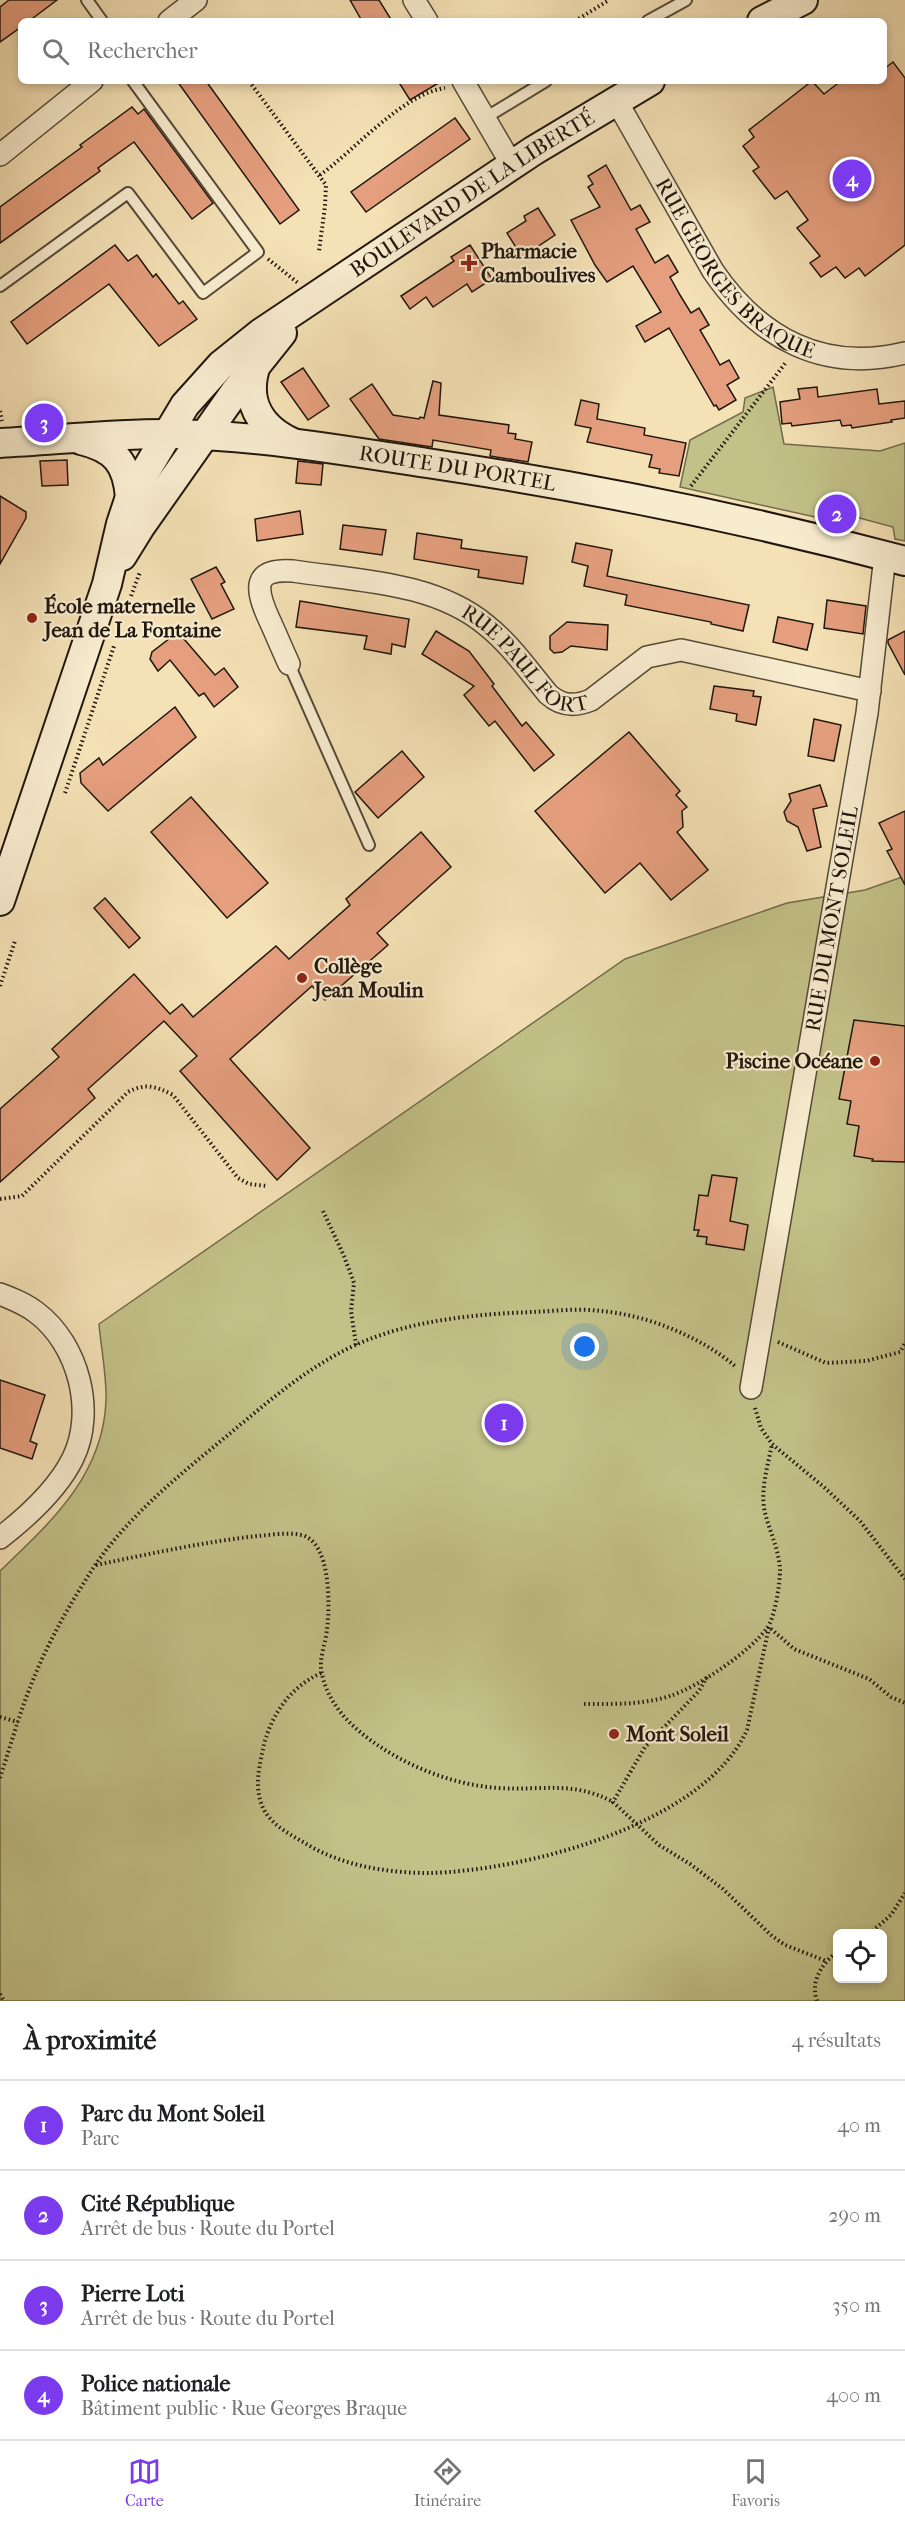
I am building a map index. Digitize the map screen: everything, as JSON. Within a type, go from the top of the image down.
[{"type":"main road","points":[[768,18],[803,0]]},
{"type":"main road","name":"BOULEVARD DE LA LIBERTÉ","points":[[0,901],[107,584],[121,524],[130,497],[180,412],[212,375],[253,352],[287,328],[320,293],[512,165],[645,84]]},
{"type":"main road","points":[[218,430],[217,398],[222,383],[253,352]]},
{"type":"main road","points":[[253,352],[251,384],[255,410],[268,427],[295,444]]},
{"type":"main road","name":"BOULEVARD DE LA LIBERTÉ","points":[[107,584],[134,558],[218,430]]},
{"type":"main road","name":"ROUTE DU PORTEL","points":[[1,442],[118,436],[160,446],[218,430],[295,444],[542,480],[676,506],[783,530],[895,559]]},
{"type":"main road","points":[[73,439],[102,447],[119,461],[127,475],[130,497]]},
{"type":"main road","points":[[134,558],[139,505],[154,479],[160,446]]},
{"type":"street","points":[[173,18],[196,0]]},
{"type":"street","points":[[414,0],[425,18]]},
{"type":"street","points":[[0,155],[88,84]]},
{"type":"street","points":[[465,84],[512,165]]},
{"type":"street","name":"RUE GEORGES BRAQUE","points":[[616,100],[721,282],[745,310],[762,325],[798,346],[824,355],[849,359],[873,359],[905,353]]},
{"type":"street","name":"RUE DU MONT SOLEIL","points":[[751,1388],[870,691],[895,559]]},
{"type":"street","name":"RUE PAUL FORT","points":[[288,664],[259,595],[260,582],[264,577],[276,571],[293,571],[414,590],[459,606],[496,633],[548,694],[554,700],[567,705],[582,704],[591,700],[647,657],[681,650],[870,691]]},
{"type":"street","points":[[0,1294],[20,1302],[38,1314],[54,1331],[66,1349],[75,1370],[82,1393],[84,1413],[81,1436],[68,1467],[37,1505],[2,1535]]},
{"type":"lane","points":[[87,0],[100,18]]},
{"type":"lane","points":[[653,18],[686,0]]},
{"type":"lane","points":[[0,286],[128,193],[203,293],[258,252],[135,84]]},
{"type":"lane","points":[[485,118],[541,84]]},
{"type":"lane","points":[[288,664],[369,845]]},
{"type":"path","points":[[580,18],[609,0]]},
{"type":"path","points":[[251,84],[326,185],[319,251]]},
{"type":"path","points":[[320,175],[395,112],[431,92],[460,84]]},
{"type":"path","points":[[258,252],[320,293]]},
{"type":"path","points":[[676,506],[798,346]]},
{"type":"path","points":[[127,607],[134,558]]},
{"type":"path","points":[[65,793],[116,641]]},
{"type":"path","points":[[0,986],[15,941]]},
{"type":"path","points":[[0,1199],[22,1196],[128,1092],[140,1086],[158,1087],[173,1095],[238,1178],[249,1184],[267,1186]]},
{"type":"path","points":[[323,1210],[354,1283],[351,1311],[356,1345]]},
{"type":"path","points":[[0,1778],[30,1687],[65,1614],[96,1565],[147,1505],[180,1475],[298,1379],[356,1345],[406,1328],[456,1319],[530,1312],[600,1310],[652,1323],[695,1341],[726,1358],[736,1367],[751,1388],[761,1428],[772,1444],[860,1521],[905,1579]]},
{"type":"path","points":[[760,1334],[826,1363],[866,1362],[900,1352],[905,1343]]},
{"type":"path","points":[[321,1673],[289,1696],[277,1712],[265,1740],[258,1785],[261,1803],[272,1821],[307,1845],[345,1861],[387,1870],[429,1873],[460,1871],[566,1850],[637,1825],[693,1793],[710,1778],[747,1730],[780,1569],[764,1508],[763,1494],[772,1444]]},
{"type":"path","points":[[96,1565],[240,1538],[293,1534],[310,1538],[321,1552],[326,1576],[328,1622],[321,1673],[338,1710],[373,1742],[438,1776],[483,1787],[511,1789],[567,1787],[593,1792],[613,1802],[659,1845],[690,1864],[723,1889],[772,1936],[785,1945],[826,1961]]},
{"type":"path","points":[[584,1704],[645,1702],[670,1696],[707,1677],[744,1650],[769,1627]]},
{"type":"path","points":[[769,1627],[794,1648],[869,1679],[891,1697],[905,1702]]},
{"type":"path","points":[[613,1802],[645,1747],[699,1690],[707,1677]]},
{"type":"path","points":[[0,1717],[18,1722]]},
{"type":"path","points":[[876,1929],[891,1916],[904,1897]]},
{"type":"path","points":[[817,2001],[814,1995],[819,1971],[833,1956]]},
{"type":"path","points":[[0,1994],[4,2001]]},
{"type":"shaded area","points":[[773,387],[784,444],[880,451],[905,443],[905,541],[895,539],[893,527],[830,510],[815,517],[680,487],[690,440],[743,412],[745,398]]},
{"type":"shaded area","points":[[905,876],[905,2001],[0,2001],[0,1571],[55,1516],[71,1496],[95,1452],[103,1428],[106,1401],[99,1324],[625,959],[787,903],[865,890]]},
{"type":"building","points":[[9,0],[57,0],[33,18],[18,18],[18,29],[0,42],[0,7]]},
{"type":"building","points":[[350,0],[379,0],[390,18],[360,18]]},
{"type":"building","points":[[893,62],[905,78],[905,245],[865,276],[859,268],[845,278],[836,267],[821,277],[810,263],[820,256],[797,228],[808,220],[787,191],[775,199],[753,171],[759,167],[743,146],[754,137],[749,130],[808,84],[815,84],[824,94],[837,84],[887,84],[887,67]]},
{"type":"building","points":[[179,84],[208,84],[299,210],[280,224]]},
{"type":"building","points":[[400,84],[437,84],[410,100]]},
{"type":"building","points":[[132,107],[138,114],[144,109],[213,203],[192,219],[134,142],[98,168],[100,171],[0,243],[0,207]]},
{"type":"building","points":[[455,118],[470,139],[366,212],[351,192]]},
{"type":"building","points":[[606,165],[631,210],[640,205],[650,222],[636,229],[655,263],[668,255],[678,272],[670,277],[691,313],[699,308],[709,325],[700,330],[720,365],[729,360],[739,378],[727,385],[736,400],[719,410],[716,405],[714,406],[669,328],[645,342],[636,326],[661,312],[633,266],[607,282],[595,265],[571,220],[600,207],[588,187],[593,184],[588,176]]},
{"type":"building","points":[[538,208],[555,235],[522,257],[507,233],[526,221],[524,216]]},
{"type":"building","points":[[115,245],[128,261],[137,255],[153,277],[156,274],[179,304],[183,301],[197,319],[159,346],[109,284],[27,344],[11,322]]},
{"type":"building","points":[[470,245],[492,279],[472,292],[467,284],[433,307],[426,297],[410,309],[401,296],[454,261],[451,257]]},
{"type":"building","points":[[303,368],[329,406],[308,420],[281,382]]},
{"type":"building","points":[[433,381],[441,383],[439,415],[509,425],[508,433],[516,434],[515,439],[532,442],[528,462],[490,456],[491,450],[433,440],[432,447],[379,439],[350,399],[372,384],[393,415],[424,418]]},
{"type":"building","points":[[817,387],[818,397],[877,389],[879,404],[905,401],[905,418],[852,428],[851,425],[842,426],[840,420],[792,426],[791,423],[782,424],[780,402],[800,399],[798,389]]},
{"type":"building","points":[[581,400],[599,404],[597,419],[645,428],[644,435],[686,443],[679,476],[659,473],[660,469],[649,467],[652,455],[587,442],[591,428],[575,425]]},
{"type":"building","points":[[67,460],[68,485],[42,486],[40,461]]},
{"type":"building","points":[[298,461],[323,464],[321,485],[296,483]]},
{"type":"building","points":[[0,496],[26,512],[26,518],[0,564]]},
{"type":"building","points":[[300,511],[303,534],[257,541],[255,519]]},
{"type":"building","points":[[343,525],[386,530],[382,555],[340,549]]},
{"type":"building","points":[[417,533],[462,540],[461,548],[527,557],[523,584],[478,577],[479,570],[414,559]]},
{"type":"building","points":[[576,543],[612,550],[607,576],[749,605],[743,631],[711,624],[711,622],[625,605],[627,595],[584,586],[588,566],[572,562]]},
{"type":"building","points":[[216,567],[225,582],[221,584],[234,609],[212,619],[191,579]]},
{"type":"building","points":[[827,600],[866,606],[863,634],[824,628]]},
{"type":"building","points":[[300,601],[409,619],[405,647],[392,644],[391,654],[364,649],[367,636],[296,627]]},
{"type":"building","points":[[778,617],[813,624],[807,650],[773,642]]},
{"type":"building","points":[[567,622],[608,625],[607,650],[571,646],[562,652],[554,653],[550,649],[550,636]]},
{"type":"building","points":[[436,631],[469,651],[522,726],[526,722],[554,755],[534,771],[495,721],[489,726],[464,695],[474,686],[422,654]]},
{"type":"building","points":[[905,631],[905,675],[888,640]]},
{"type":"building","points":[[178,632],[215,675],[224,668],[238,687],[214,707],[204,693],[199,696],[170,660],[158,671],[150,659],[152,652]]},
{"type":"building","points":[[714,686],[754,691],[753,696],[761,697],[756,725],[736,721],[737,714],[710,709]]},
{"type":"building","points":[[175,707],[196,737],[108,811],[81,783],[80,773],[99,758],[103,765]]},
{"type":"building","points":[[814,719],[841,725],[834,761],[808,756]]},
{"type":"building","points":[[629,732],[680,791],[676,795],[687,807],[682,811],[683,827],[677,832],[708,870],[671,900],[640,863],[605,893],[535,811]]},
{"type":"building","points":[[402,751],[424,777],[378,818],[355,792]]},
{"type":"building","points":[[820,785],[827,806],[813,809],[821,847],[807,851],[798,827],[787,821],[784,812],[791,801],[789,794]]},
{"type":"building","points":[[191,797],[268,883],[227,918],[151,832]]},
{"type":"building","points":[[905,811],[905,885],[887,851],[892,849],[879,823]]},
{"type":"building","points":[[421,832],[451,867],[377,933],[388,945],[325,1000],[312,986],[230,1059],[310,1148],[277,1180],[180,1071],[197,1056],[164,1021],[88,1089],[95,1098],[0,1182],[0,1109],[59,1057],[52,1049],[134,974],[170,1014],[182,1004],[193,1017],[276,946],[289,959],[350,905],[346,899]]},
{"type":"building","points":[[105,898],[140,938],[129,948],[94,908]]},
{"type":"building","name":"Piscine Océane","points":[[854,1020],[905,1026],[905,1162],[872,1161],[873,1159],[854,1156],[859,1126],[847,1124],[851,1101],[839,1099]]},
{"type":"building","points":[[712,1175],[737,1178],[730,1221],[748,1225],[744,1250],[706,1244],[707,1237],[697,1236],[699,1230],[694,1230],[699,1195],[708,1196]]},
{"type":"building","points":[[0,1380],[45,1395],[30,1441],[37,1444],[32,1459],[0,1448]]},
{"type":"place","name":"Police nationale","points":[[852,179]]},
{"type":"place","name":"Pharmacie Camboulives","points":[[469,263]]},
{"type":"place","name":"Pierre Loti","points":[[44,423]]},
{"type":"place","name":"Cité République","points":[[837,514]]},
{"type":"place","name":"École maternelle Jean de La Fontaine","points":[[32,618]]},
{"type":"place","name":"Collège Jean Moulin","points":[[302,978]]},
{"type":"place","name":"Piscine Océane","points":[[875,1061]]},
{"type":"place","name":"Parc du Mont Soleil","points":[[504,1423]]},
{"type":"place","name":"Mont Soleil","points":[[614,1734]]}]
